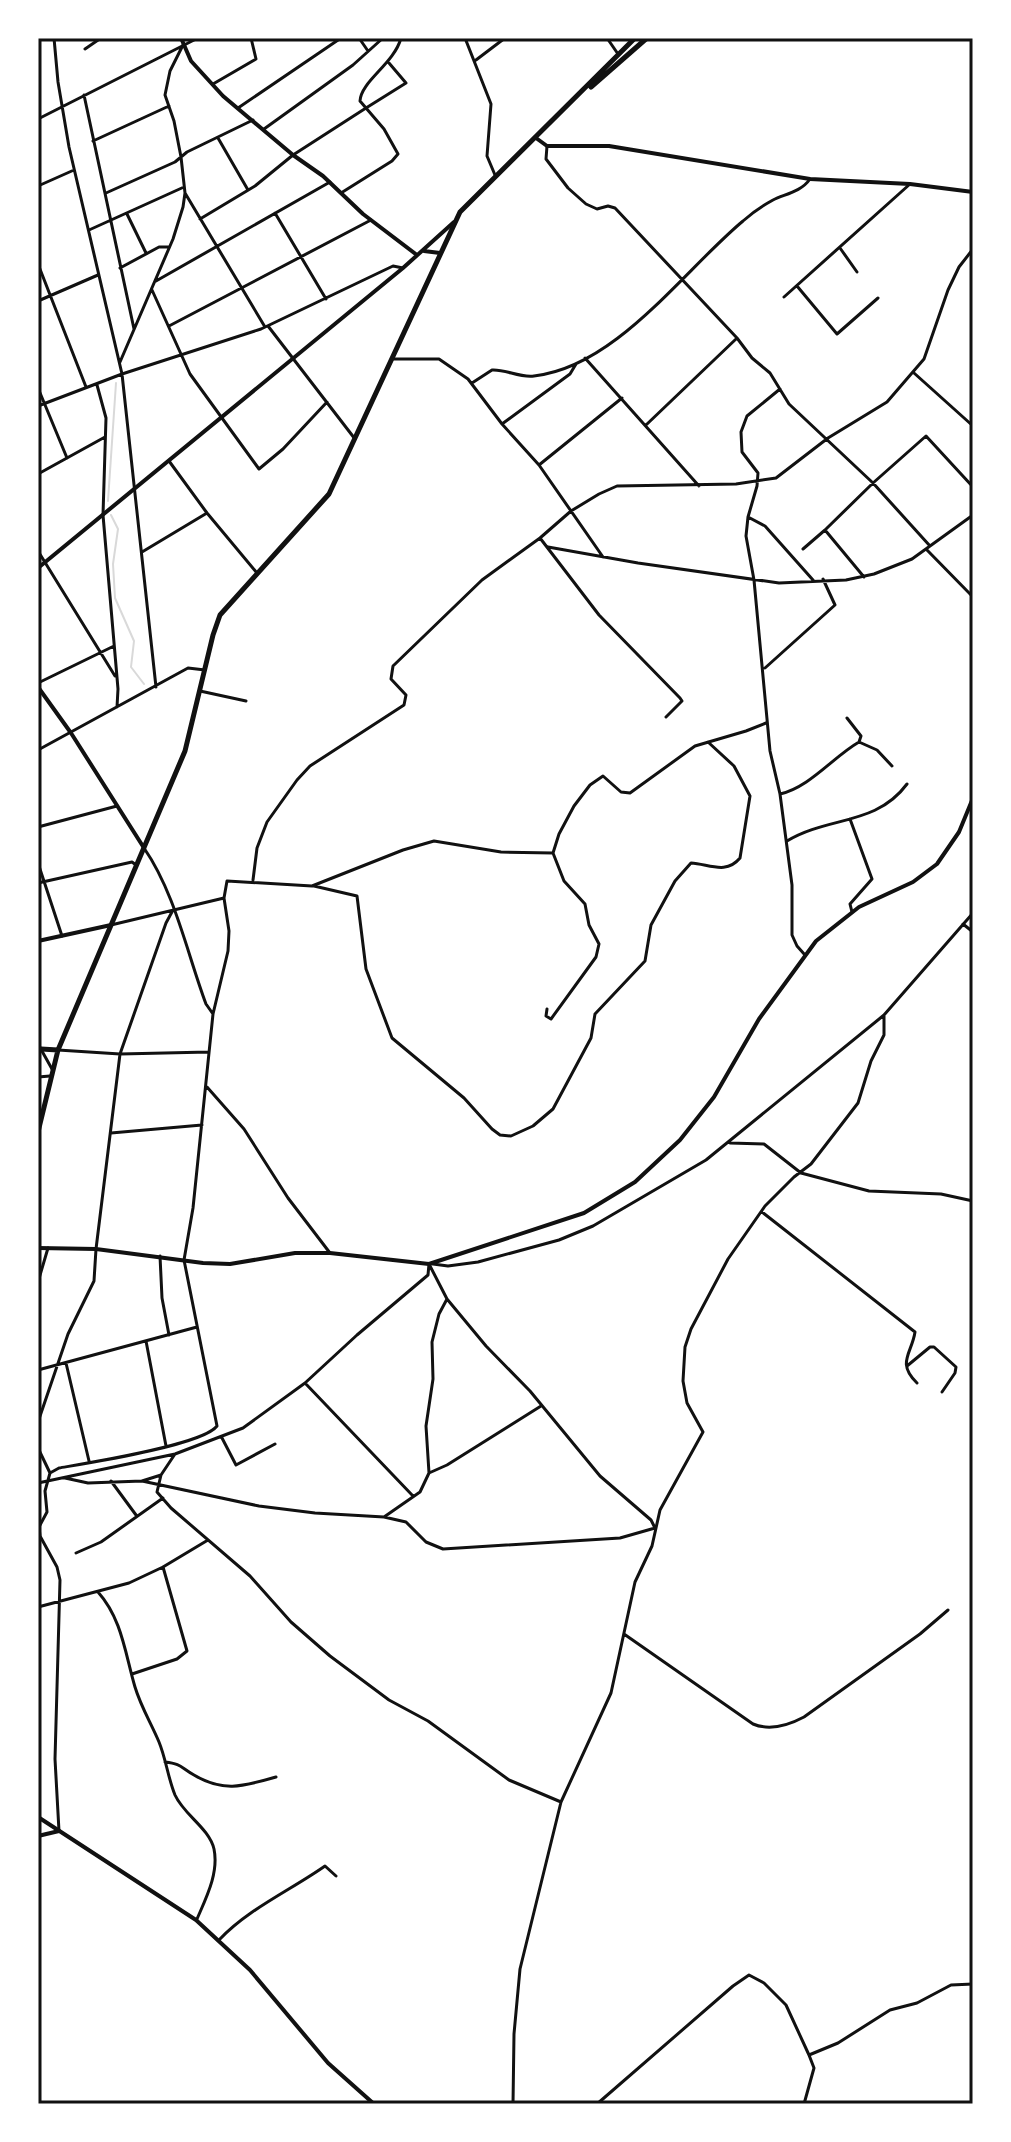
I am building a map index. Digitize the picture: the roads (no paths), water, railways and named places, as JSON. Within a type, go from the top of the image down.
[{"type":"main road","points":[[38,1132],[58,1050],[185,751],[220,615],[329,494],[454,222],[473,198],[635,38]]},
{"type":"main road","points":[[574,100],[647,38]]},
{"type":"main road","points":[[39,1046],[58,1050]]},
{"type":"street","points":[[54,38],[62,107],[74,170],[122,374],[156,687]]},
{"type":"street","points":[[85,49],[101,38]]},
{"type":"street","points":[[181,38],[191,61],[212,85],[293,155],[330,182],[371,220],[419,253],[440,253]]},
{"type":"street","points":[[38,119],[198,38]]},
{"type":"street","points":[[212,85],[256,59],[251,38]]},
{"type":"street","points":[[238,108],[341,38]]},
{"type":"street","points":[[359,38],[369,51]]},
{"type":"street","points":[[264,129],[383,38]]},
{"type":"street","points":[[341,193],[398,154],[384,129],[360,101],[361,92],[389,63],[401,38]]},
{"type":"street","points":[[465,38],[491,104],[487,156],[496,176]]},
{"type":"street","points":[[475,61],[505,38]]},
{"type":"street","points":[[607,38],[618,54]]},
{"type":"street","points":[[119,362],[181,215],[185,193],[181,157],[165,95],[169,75],[183,45]]},
{"type":"street","points":[[200,219],[406,83],[389,63]]},
{"type":"street","points":[[84,95],[134,329]]},
{"type":"street","points":[[93,141],[169,106]]},
{"type":"street","points":[[104,193],[175,162],[253,120]]},
{"type":"street","points":[[218,138],[248,190]]},
{"type":"street","points":[[536,138],[547,146],[609,146],[810,179],[910,184],[973,192]]},
{"type":"street","points":[[547,146],[546,159],[568,188],[592,208],[615,208],[737,338],[752,358],[770,373],[789,404],[873,483],[973,597]]},
{"type":"street","points":[[38,186],[74,170]]},
{"type":"street","points":[[472,383],[492,370],[533,376],[576,362],[614,341],[661,302],[680,279],[747,217],[805,186],[810,179]]},
{"type":"street","points":[[155,281],[330,182]]},
{"type":"street","points":[[784,297],[910,184]]},
{"type":"street","points":[[88,230],[184,187]]},
{"type":"street","points":[[185,193],[266,326],[355,439]]},
{"type":"street","points":[[275,213],[326,299]]},
{"type":"street","points":[[127,214],[146,254]]},
{"type":"street","points":[[169,326],[371,220]]},
{"type":"street","points":[[38,568],[403,268],[454,222]]},
{"type":"street","points":[[120,268],[163,245],[169,247]]},
{"type":"street","points":[[840,248],[857,272]]},
{"type":"street","points":[[253,882],[257,848],[267,822],[284,796],[310,766],[396,712],[407,699],[391,679],[393,666],[482,580],[571,511],[617,486],[699,486],[758,482],[781,475],[828,438],[887,402],[914,373],[924,359],[951,282],[973,250]]},
{"type":"street","points":[[38,264],[86,388]]},
{"type":"street","points":[[38,406],[266,326],[393,266],[403,268]]},
{"type":"street","points":[[38,301],[98,275]]},
{"type":"street","points":[[797,286],[837,334],[878,298]]},
{"type":"street","points":[[151,289],[190,374],[259,469],[283,449],[327,402]]},
{"type":"street","points":[[646,425],[737,338]]},
{"type":"street","points":[[585,358],[699,486]]},
{"type":"street","points":[[392,359],[439,359],[472,383],[502,424],[539,465],[603,557]]},
{"type":"street","points":[[502,424],[570,374],[576,362]]},
{"type":"street","points":[[914,373],[973,426]]},
{"type":"street","points":[[97,384],[106,418],[103,515],[117,707]]},
{"type":"street","points":[[38,388],[67,458]]},
{"type":"street","points":[[780,389],[751,412],[741,427],[742,452],[756,468],[758,482],[746,536],[764,669],[770,751],[787,841],[792,885],[792,935],[805,955]]},
{"type":"street","points":[[539,465],[622,398]]},
{"type":"street","points":[[803,549],[926,436],[973,487]]},
{"type":"street","points":[[38,474],[105,437]]},
{"type":"street","points":[[169,461],[257,573]]},
{"type":"street","points":[[142,552],[207,513]]},
{"type":"street","points":[[548,547],[784,584],[864,577],[902,564],[973,515]]},
{"type":"street","points":[[748,517],[765,526],[813,580]]},
{"type":"street","points":[[825,530],[864,577]]},
{"type":"street","points":[[540,538],[599,615],[680,698],[680,705],[666,717]]},
{"type":"street","points":[[38,551],[117,679]]},
{"type":"street","points":[[764,669],[835,605],[823,579]]},
{"type":"street","points":[[114,646],[38,685],[152,859],[206,1004],[213,1014]]},
{"type":"street","points":[[38,750],[188,668],[205,670]]},
{"type":"street","points":[[200,691],[246,701]]},
{"type":"street","points":[[780,794],[802,784],[859,742],[861,736],[847,718]]},
{"type":"street","points":[[547,1009],[546,1016],[551,1019],[596,957],[599,948],[589,925],[584,901],[564,881],[553,853],[574,806],[596,779],[605,776],[621,792],[630,793],[689,749],[767,722]]},
{"type":"street","points":[[50,1473],[206,1435],[217,1426],[184,1260],[213,1014],[229,939],[224,898],[227,881],[312,886],[357,896],[366,969],[392,1038],[464,1098],[492,1129],[500,1135],[511,1136],[533,1126],[553,1109],[591,1038],[595,1014],[645,961],[651,925],[681,871],[691,863],[721,868],[735,864],[740,858],[750,796],[734,766],[708,742]]},
{"type":"street","points":[[859,742],[877,750],[892,766]]},
{"type":"street","points":[[787,841],[818,826],[883,808],[907,784]]},
{"type":"street","points":[[429,1264],[584,1213],[649,1171],[704,1111],[759,1019],[824,933],[852,912],[913,882],[937,864],[959,832],[973,798]]},
{"type":"street","points":[[38,827],[117,806]]},
{"type":"street","points":[[850,819],[872,879],[850,904],[852,912]]},
{"type":"street","points":[[312,886],[434,841],[486,850],[553,853]]},
{"type":"street","points":[[38,883],[132,862],[136,865]]},
{"type":"street","points":[[38,863],[62,936]]},
{"type":"street","points":[[38,941],[224,898]]},
{"type":"street","points":[[38,1422],[81,1304],[94,1281],[120,1054],[173,910]]},
{"type":"street","points":[[38,1248],[96,1249],[230,1264],[295,1253],[330,1253],[448,1266],[478,1262],[559,1240],[593,1226],[682,1175],[728,1143],[884,1015],[973,913]]},
{"type":"street","points":[[963,924],[973,932]]},
{"type":"street","points":[[513,2104],[514,2034],[520,1969],[561,1802],[611,1693],[635,1582],[652,1546],[670,1487],[693,1454],[703,1432],[687,1403],[683,1381],[685,1347],[691,1329],[728,1259],[762,1212],[817,1157],[858,1103],[871,1061],[884,1035],[884,1015]]},
{"type":"street","points":[[38,1077],[51,1072],[39,1046]]},
{"type":"street","points":[[58,1050],[120,1054],[209,1052]]},
{"type":"street","points":[[206,1085],[244,1129],[288,1198],[330,1253]]},
{"type":"street","points":[[111,1133],[202,1125]]},
{"type":"street","points":[[728,1143],[764,1144],[801,1173],[869,1191],[941,1194],[973,1201]]},
{"type":"street","points":[[762,1212],[915,1332],[906,1354],[911,1377],[917,1383]]},
{"type":"street","points":[[38,1282],[48,1248]]},
{"type":"street","points":[[160,1256],[162,1298],[169,1335]]},
{"type":"street","points":[[429,1264],[447,1299],[600,1476],[651,1520],[655,1528]]},
{"type":"street","points":[[38,1483],[175,1454],[243,1428],[305,1383],[428,1275],[429,1264]]},
{"type":"street","points":[[384,1517],[420,1492],[429,1473],[426,1426],[433,1379],[432,1342],[439,1314],[447,1299]]},
{"type":"street","points":[[38,1370],[198,1327]]},
{"type":"street","points":[[146,1341],[166,1446]]},
{"type":"street","points":[[907,1366],[934,1347],[956,1367],[942,1392]]},
{"type":"street","points":[[66,1363],[89,1462]]},
{"type":"street","points":[[305,1383],[413,1497]]},
{"type":"street","points":[[429,1473],[541,1406]]},
{"type":"street","points":[[222,1438],[236,1465],[275,1444]]},
{"type":"street","points":[[38,1448],[50,1473],[45,1495],[47,1512],[39,1527],[43,1544],[57,1567],[60,1580],[55,1759],[59,1831]]},
{"type":"street","points":[[175,1454],[161,1475],[157,1492],[250,1576],[307,1636],[373,1688],[428,1721],[509,1780],[561,1802]]},
{"type":"street","points":[[65,1478],[79,1482],[142,1481],[161,1475]]},
{"type":"street","points":[[111,1481],[136,1515]]},
{"type":"street","points":[[142,1481],[259,1506],[384,1517],[406,1522],[426,1542],[443,1549],[620,1538],[655,1528]]},
{"type":"street","points":[[76,1553],[101,1542],[163,1498]]},
{"type":"street","points":[[38,1607],[129,1583],[209,1540]]},
{"type":"street","points":[[132,1674],[177,1659],[187,1651],[163,1567]]},
{"type":"street","points":[[98,1592],[112,1611],[123,1635],[146,1719],[160,1744],[181,1806],[206,1834],[213,1847],[215,1864],[196,1920]]},
{"type":"street","points":[[624,1634],[762,1728],[792,1723],[804,1717],[920,1634],[948,1610]]},
{"type":"street","points":[[165,1762],[183,1765],[194,1775],[226,1788],[276,1777]]},
{"type":"street","points":[[38,1817],[159,1893],[196,1920],[250,1970],[328,2063],[374,2104]]},
{"type":"street","points":[[38,1836],[59,1831]]},
{"type":"street","points":[[219,1940],[270,1901],[325,1866],[336,1876]]},
{"type":"street","points":[[597,2104],[743,1977],[754,1976],[786,2005],[809,2055],[814,2068],[804,2104]]},
{"type":"street","points":[[809,2055],[838,2043],[890,2010],[917,2003],[951,1985],[973,1984]]},
{"type":"waterway","points":[[108,501],[116,383]]},
{"type":"waterway","points":[[111,515],[118,529],[113,564],[115,598],[134,641],[131,667],[144,684]]}]
